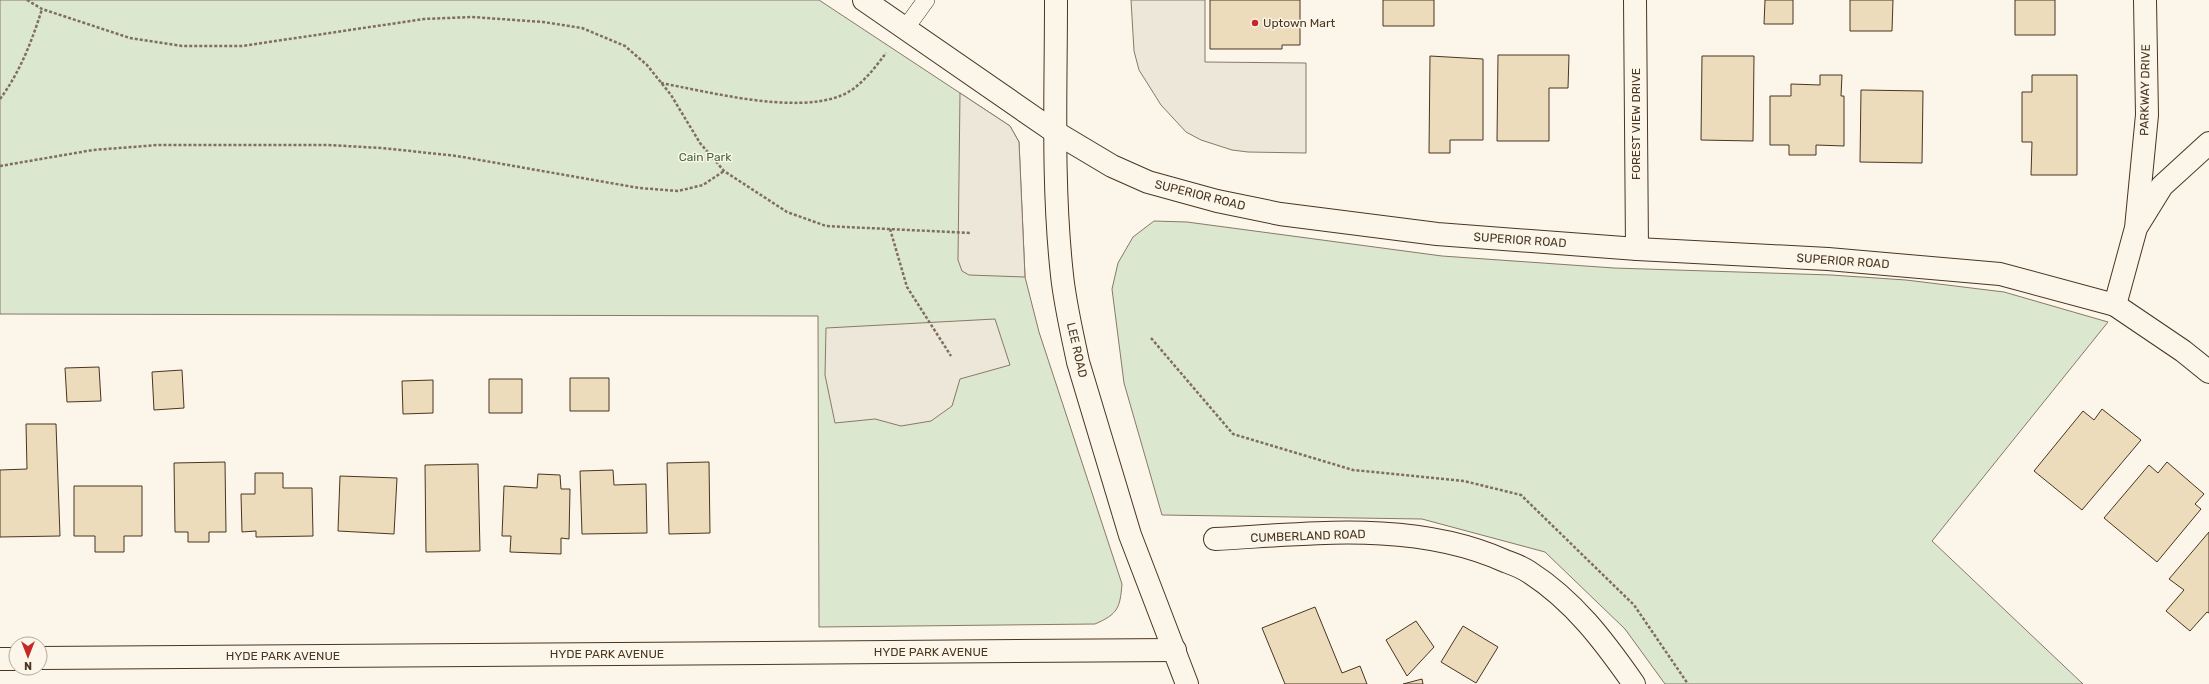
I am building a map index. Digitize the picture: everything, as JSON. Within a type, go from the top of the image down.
[{"type":"street","name":"SUPERIOR ROAD","points":[[864,0],[1055,132],[1134,177],[1217,201],[1280,214],[1437,234],[1637,248],[1828,259],[2000,274],[2115,305],[2183,350],[2209,372]]},
{"type":"street","name":"LEE ROAD","points":[[1056,0],[1055,132],[1062,276],[1078,362],[1130,535],[1187,684]]},
{"type":"street","name":"FOREST VIEW DRIVE","points":[[1635,0],[1637,248]]},
{"type":"street","name":"PARKWAY DRIVE","points":[[2136,228],[2147,115],[2145,0]]},
{"type":"street","points":[[2115,305],[2136,228],[2162,186],[2209,143]]},
{"type":"street","name":"CUMBERLAND ROAD","points":[[1215,539],[1347,532],[1415,536],[1481,550],[1529,572],[1571,604],[1602,638],[1634,684]]},
{"type":"street","name":"HYDE PARK AVENUE","points":[[48,658],[1175,650]]},
{"type":"lane","points":[[905,28],[926,0]]},
{"type":"path","points":[[27,0],[42,9],[130,38],[182,46],[242,46],[424,19],[472,18],[543,22],[582,28],[625,46],[647,65],[671,95],[700,144],[724,171],[787,212],[826,226],[971,233]]},
{"type":"path","points":[[0,99],[9,86],[31,43],[42,9]]},
{"type":"path","points":[[661,83],[767,102],[816,102],[840,96],[868,76],[886,52]]},
{"type":"path","points":[[0,166],[94,150],[158,145],[328,145],[382,148],[458,156],[639,188],[678,191],[703,185],[724,171]]},
{"type":"path","points":[[890,230],[907,287],[951,356]]},
{"type":"path","points":[[1151,338],[1233,434],[1353,470],[1464,481],[1521,495],[1634,605],[1688,684]]},
{"type":"green space","name":"Cain Park","points":[[0,0],[819,0],[1010,126],[1019,142],[1025,277],[1039,332],[1122,584],[1119,605],[1109,617],[1095,624],[819,627],[818,316],[0,314]]},
{"type":"green space","points":[[1154,221],[1187,222],[1442,256],[1614,268],[1831,275],[1906,280],[2004,292],[2108,322],[1932,541],[2083,684],[1665,684],[1625,629],[1545,552],[1422,519],[1162,515],[1124,383],[1112,289],[1118,263],[1133,237]]},
{"type":"shaded area","points":[[1131,0],[1205,0],[1205,62],[1306,63],[1306,153],[1248,152],[1232,150],[1201,140],[1186,132],[1161,105],[1139,70],[1134,51]]},
{"type":"shaded area","points":[[960,93],[1010,126],[1019,142],[1025,277],[969,275],[962,271],[958,260]]},
{"type":"shaded area","points":[[995,319],[1010,365],[960,379],[952,406],[931,421],[901,426],[875,419],[835,423],[825,375],[826,328]]},
{"type":"building","name":"Uptown Mart","points":[[1210,0],[1300,0],[1300,45],[1282,45],[1282,49],[1210,49]]},
{"type":"building","points":[[1383,0],[1434,0],[1434,26],[1383,26]]},
{"type":"building","points":[[1765,0],[1793,0],[1793,24],[1764,24]]},
{"type":"building","points":[[1850,0],[1893,0],[1892,31],[1850,31]]},
{"type":"building","points":[[2015,0],[2055,0],[2055,35],[2015,35]]},
{"type":"building","points":[[1498,55],[1569,55],[1568,88],[1549,88],[1549,141],[1497,141]]},
{"type":"building","points":[[1430,56],[1483,59],[1483,140],[1450,140],[1450,153],[1429,153]]},
{"type":"building","points":[[1702,56],[1754,56],[1753,141],[1701,140]]},
{"type":"building","points":[[1820,75],[1842,75],[1841,96],[1844,96],[1844,146],[1816,145],[1816,155],[1789,155],[1789,145],[1770,145],[1770,96],[1791,96],[1791,84],[1820,85]]},
{"type":"building","points":[[2032,75],[2077,75],[2077,175],[2031,175],[2032,142],[2022,142],[2022,92],[2032,92]]},
{"type":"building","points":[[1861,90],[1923,91],[1922,163],[1860,162]]},
{"type":"building","points":[[99,367],[101,401],[67,402],[65,368]]},
{"type":"building","points":[[182,370],[184,408],[154,410],[152,372]]},
{"type":"building","points":[[570,378],[609,378],[609,411],[570,411]]},
{"type":"building","points":[[489,379],[522,379],[522,413],[489,413]]},
{"type":"building","points":[[433,380],[433,413],[403,414],[402,381]]},
{"type":"building","points":[[2102,409],[2141,440],[2082,510],[2034,471],[2083,411],[2094,420]]},
{"type":"building","points":[[26,424],[56,424],[60,536],[0,537],[0,470],[27,469]]},
{"type":"building","points":[[225,462],[226,532],[209,532],[209,542],[188,542],[188,532],[175,532],[174,463]]},
{"type":"building","points":[[709,462],[710,533],[669,534],[667,463]]},
{"type":"building","points":[[2167,462],[2204,494],[2195,504],[2201,509],[2157,562],[2104,518],[2149,465],[2158,473]]},
{"type":"building","points":[[478,464],[480,551],[426,552],[425,465]]},
{"type":"building","points":[[613,470],[614,485],[646,484],[647,533],[582,534],[580,471]]},
{"type":"building","points":[[255,473],[283,473],[283,488],[312,488],[313,536],[256,537],[256,531],[242,532],[241,494],[255,494]]},
{"type":"building","points":[[538,474],[560,475],[561,489],[570,489],[569,539],[561,538],[561,554],[510,552],[511,536],[502,536],[504,486],[537,488]]},
{"type":"building","points":[[340,476],[397,478],[394,534],[338,531]]},
{"type":"building","points":[[74,486],[142,486],[142,536],[124,536],[124,552],[95,552],[95,536],[74,536]]},
{"type":"building","points":[[2209,532],[2209,613],[2207,612],[2190,631],[2166,611],[2184,590],[2169,579]]},
{"type":"building","points":[[1315,607],[1342,673],[1360,666],[1367,684],[1285,684],[1262,628]]},
{"type":"building","points":[[1416,621],[1434,647],[1407,676],[1386,640]]},
{"type":"building","points":[[1463,626],[1498,647],[1476,683],[1441,662]]},
{"type":"building","points":[[1422,679],[1423,684],[1403,684]]},
{"type":"place","name":"Uptown Mart","points":[[1255,23]]}]
